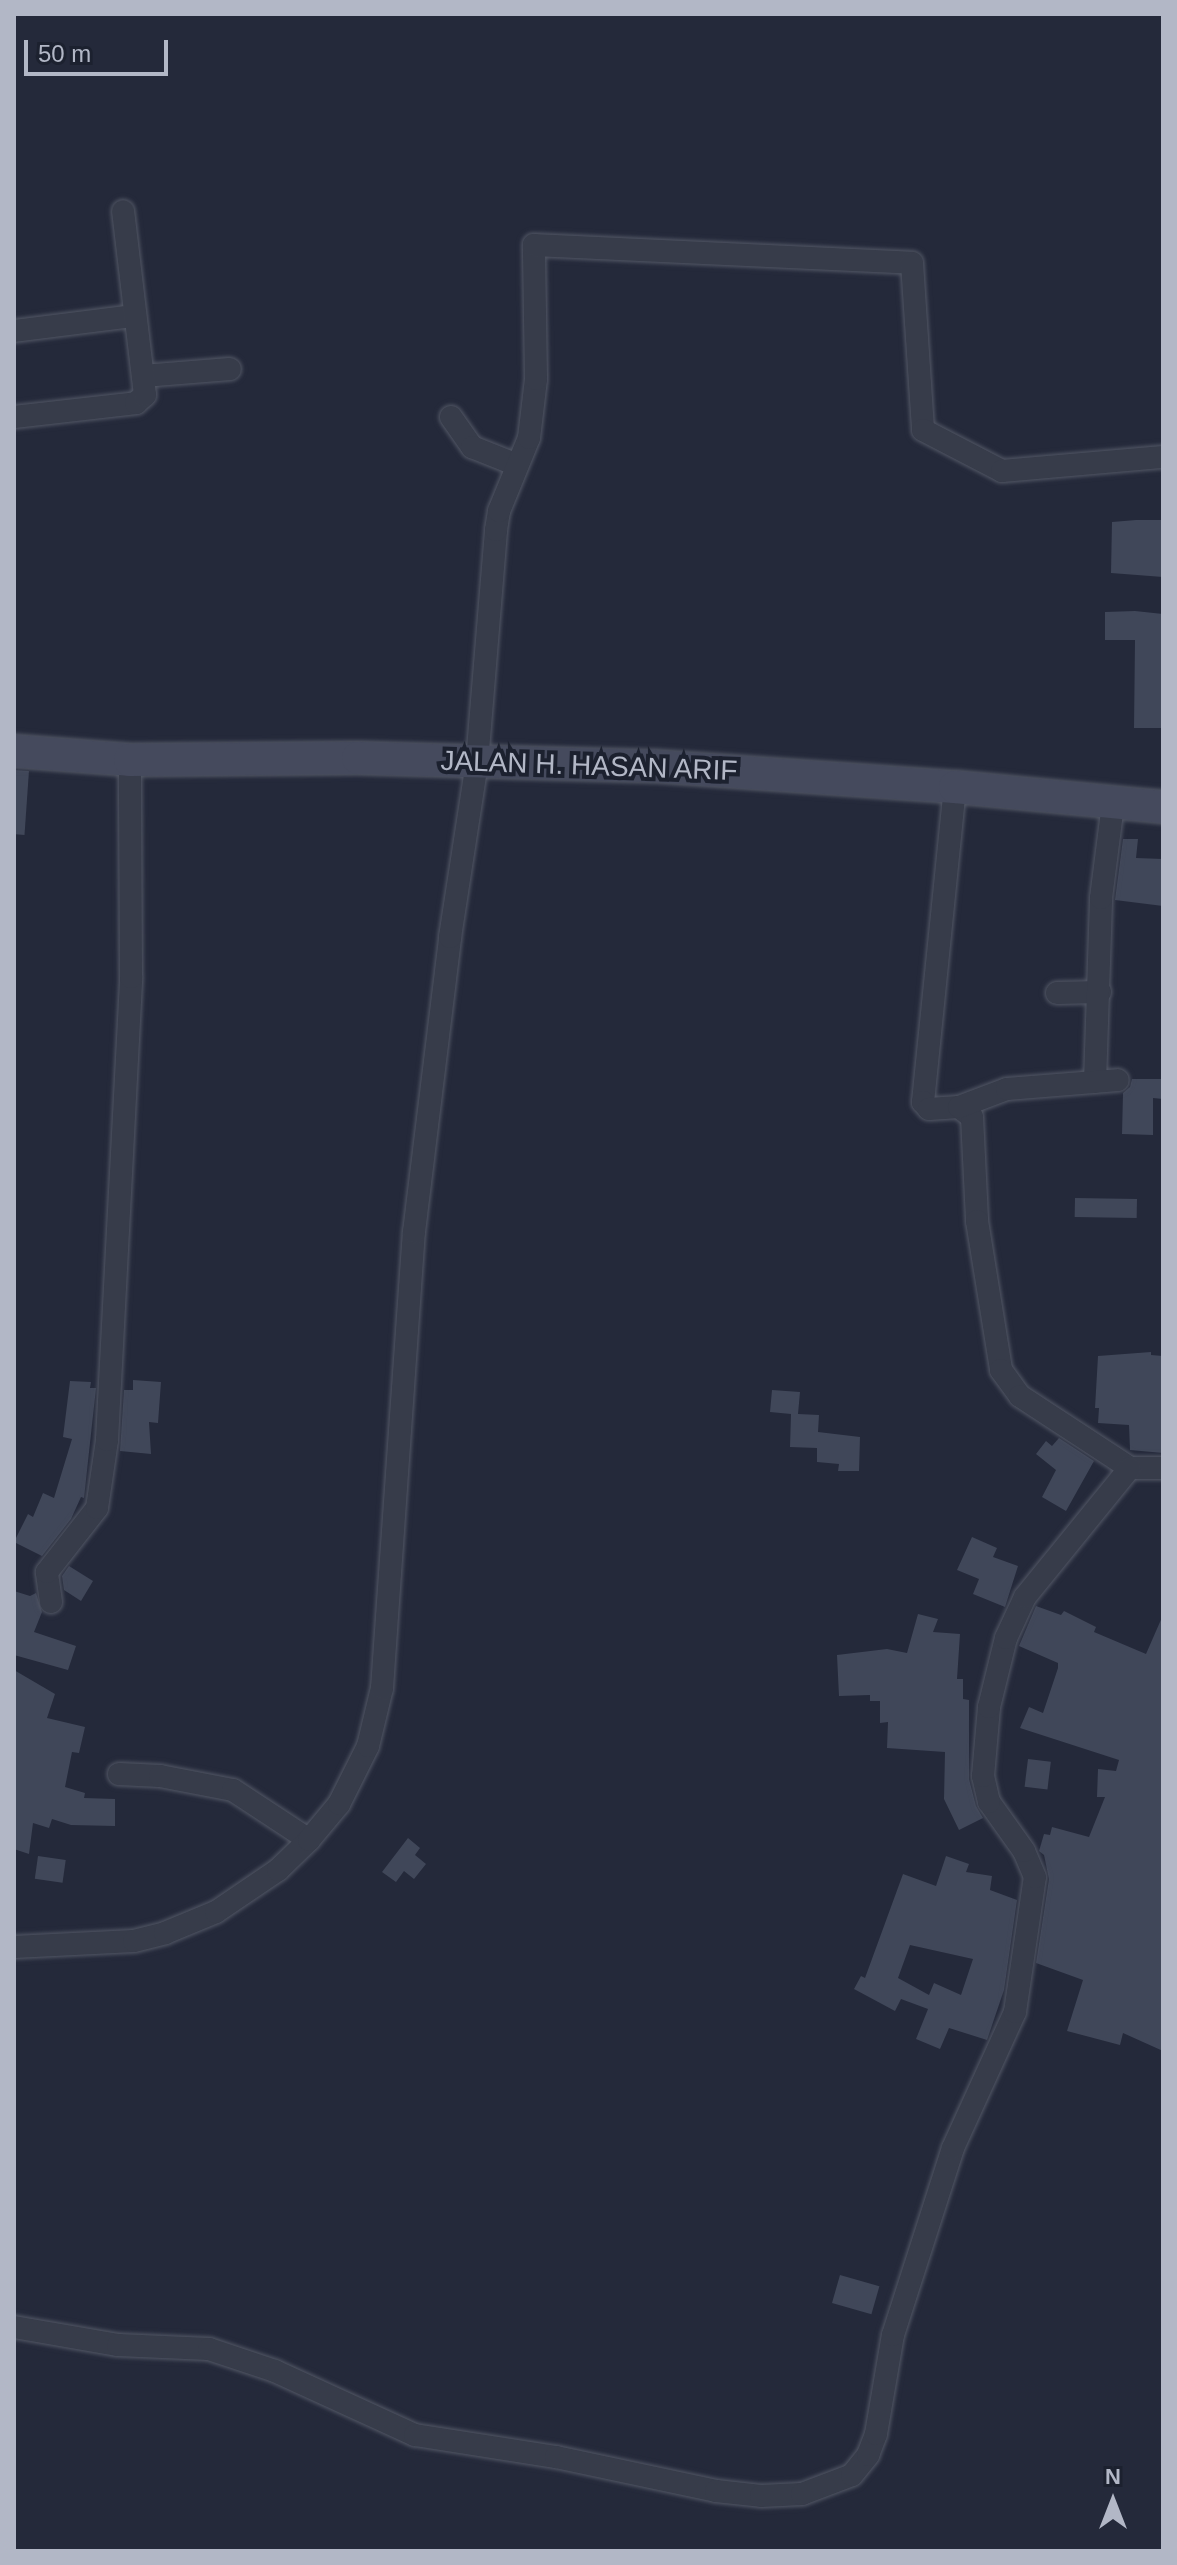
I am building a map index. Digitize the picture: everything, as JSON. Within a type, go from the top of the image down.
[{"type":"main road","name":"JALAN H. HASAN ARIF","points":[[14,751],[130,760],[420,759],[653,766],[955,787],[1163,807]]},
{"type":"street","points":[[14,417],[136,403],[145,395],[133,316],[123,211]]},
{"type":"street","points":[[14,1947],[134,1941],[176,1929],[237,1899],[278,1870],[303,1836],[339,1804],[368,1746],[382,1688],[414,1232],[499,511],[529,438],[536,379],[534,245],[912,263],[923,430],[1002,471],[1163,457]]},
{"type":"street","points":[[14,331],[133,316]]},
{"type":"street","points":[[143,376],[230,369]]},
{"type":"street","points":[[451,417],[472,447],[517,465]]},
{"type":"street","points":[[51,1602],[47,1572],[97,1508],[107,1440],[131,977],[130,760]]},
{"type":"street","points":[[955,787],[923,1102],[929,1109],[959,1107],[1007,1089],[1118,1080]]},
{"type":"street","points":[[1095,1082],[1101,898],[1113,804]]},
{"type":"street","points":[[1057,993],[1100,992]]},
{"type":"street","points":[[959,1107],[972,1117],[977,1221],[1005,1378],[1020,1396],[1130,1468],[1163,1468]]},
{"type":"street","points":[[14,2327],[118,2345],[209,2349],[275,2371],[415,2435],[556,2457],[716,2491],[761,2496],[802,2494],[852,2475],[868,2455],[876,2434],[893,2335],[953,2148],[1013,2022],[1017,2001],[1035,1877],[1024,1851],[989,1802],[983,1776],[989,1707],[1006,1638],[1025,1597],[1130,1468]]},
{"type":"street","points":[[119,1774],[209,1783],[233,1790],[303,1836]]},
{"type":"building","points":[[1163,520],[1163,577],[1111,573],[1112,522]]},
{"type":"building","points":[[1105,612],[1163,614],[1163,728],[1134,728],[1135,640],[1105,640]]},
{"type":"building","points":[[14,770],[29,771],[24,835],[14,834]]},
{"type":"building","points":[[1123,839],[1138,839],[1136,858],[1163,859],[1163,906],[1115,900]]},
{"type":"building","points":[[1132,1079],[1163,1079],[1163,1099],[1153,1098],[1153,1135],[1122,1134],[1123,1093],[1130,1087]]},
{"type":"building","points":[[1075,1198],[1137,1199],[1137,1218],[1075,1217]]},
{"type":"building","points":[[1151,1352],[1151,1355],[1163,1356],[1163,1453],[1130,1450],[1129,1425],[1098,1423],[1099,1408],[1095,1408],[1098,1356]]},
{"type":"building","points":[[133,1380],[161,1382],[158,1423],[149,1422],[151,1454],[120,1451],[124,1390],[133,1390]]},
{"type":"building","points":[[70,1381],[91,1382],[90,1388],[96,1388],[84,1498],[81,1497],[71,1519],[42,1556],[14,1542],[28,1514],[33,1517],[43,1493],[54,1498],[72,1439],[63,1437]]},
{"type":"building","points":[[772,1390],[800,1392],[798,1414],[819,1415],[818,1432],[860,1437],[859,1471],[838,1471],[839,1464],[817,1462],[817,1448],[790,1447],[791,1414],[770,1412]]},
{"type":"building","points":[[1059,1438],[1094,1461],[1066,1511],[1042,1497],[1056,1470],[1036,1454],[1046,1441],[1052,1446]]},
{"type":"building","points":[[972,1537],[997,1548],[993,1557],[1018,1566],[1005,1607],[973,1594],[979,1579],[957,1570]]},
{"type":"building","points":[[69,1566],[93,1581],[81,1601],[64,1590],[62,1576]]},
{"type":"building","points":[[14,1591],[30,1596],[36,1593],[42,1612],[34,1632],[76,1646],[68,1670],[14,1655]]},
{"type":"building","points":[[1036,1606],[1061,1615],[1064,1611],[1096,1627],[1094,1632],[1146,1654],[1163,1615],[1163,2051],[1123,2033],[1120,2045],[1067,2031],[1083,1980],[1036,1963],[1049,1879],[1044,1855],[1039,1851],[1044,1834],[1050,1835],[1052,1827],[1089,1837],[1105,1797],[1097,1797],[1098,1769],[1116,1771],[1119,1760],[1020,1728],[1029,1707],[1043,1713],[1058,1668],[1058,1663],[1019,1646]]},
{"type":"building","points":[[918,1614],[938,1619],[933,1632],[960,1634],[957,1679],[963,1679],[963,1699],[969,1700],[969,1779],[976,1806],[983,1818],[959,1830],[944,1799],[945,1752],[887,1748],[888,1722],[880,1723],[880,1701],[870,1701],[870,1695],[839,1696],[837,1655],[887,1649],[907,1653]]},
{"type":"building","points":[[14,1670],[55,1694],[47,1718],[85,1727],[79,1753],[72,1752],[65,1787],[85,1793],[84,1798],[115,1799],[115,1826],[71,1825],[52,1819],[49,1828],[33,1823],[29,1854],[14,1849]]},
{"type":"building","points":[[1028,1759],[1051,1762],[1047,1790],[1025,1787]]},
{"type":"building","points":[[408,1838],[420,1848],[415,1855],[426,1864],[414,1879],[404,1871],[396,1882],[382,1872]]},
{"type":"building","points":[[38,1856],[66,1860],[63,1883],[35,1879]]},
{"type":"building","points":[[946,1856],[969,1864],[966,1872],[992,1876],[990,1890],[1017,1900],[1004,1990],[987,2040],[949,2028],[940,2049],[916,2039],[928,2009],[901,1999],[895,2011],[854,1989],[861,1976],[865,1978],[903,1874],[936,1886]],"holes":[[[910,1945],[973,1959],[961,1995],[934,1983],[929,1995],[898,1978]]]},
{"type":"building","points":[[840,2275],[879,2286],[871,2314],[832,2303]]}]
